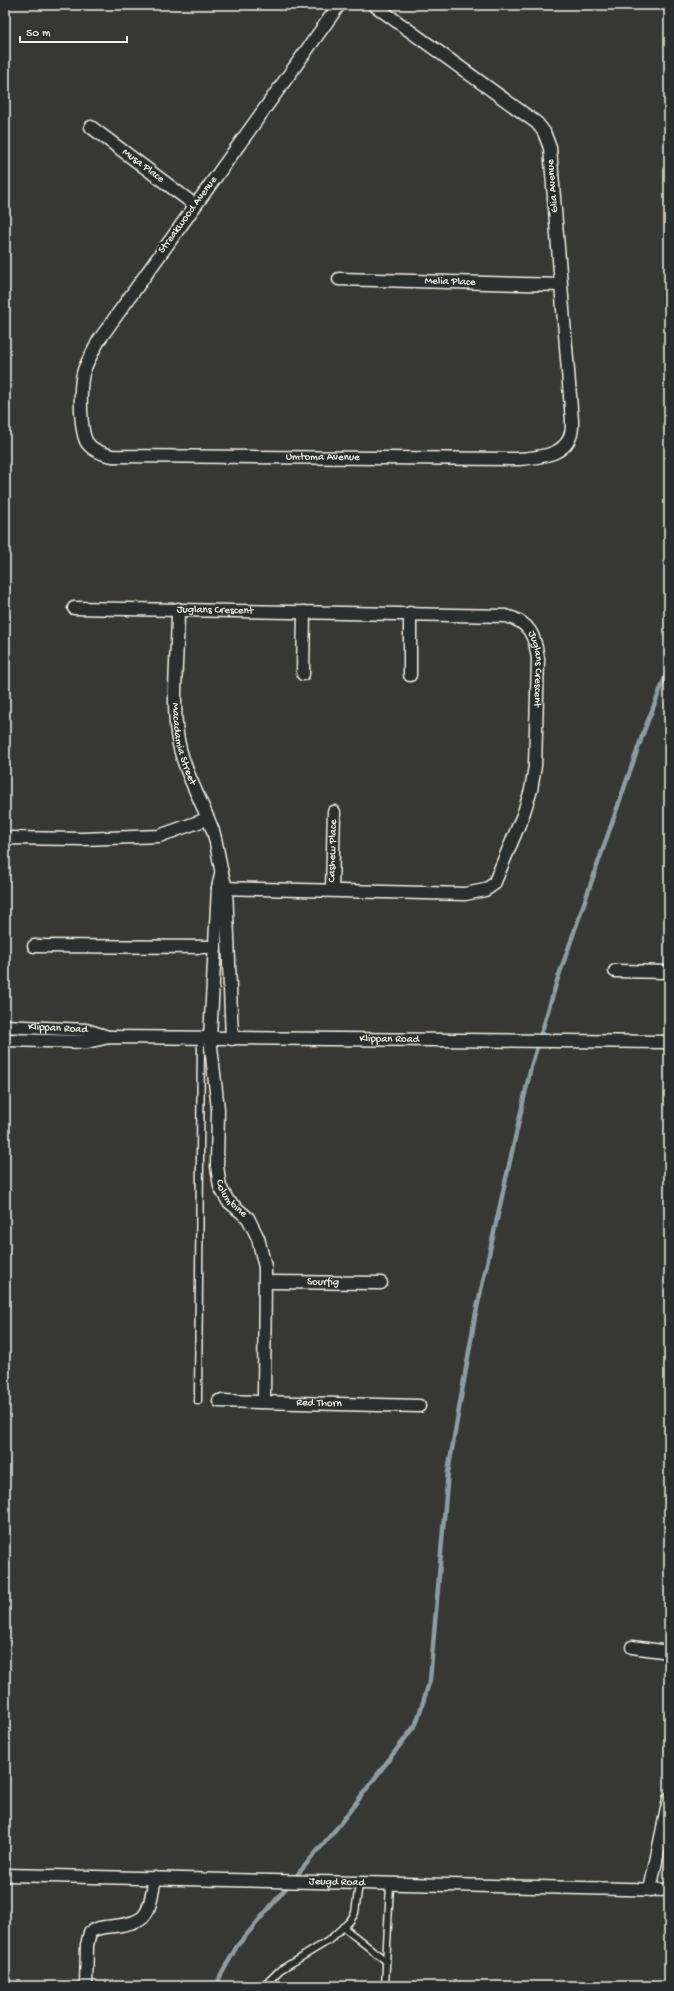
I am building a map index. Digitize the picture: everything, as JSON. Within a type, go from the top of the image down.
[{"type":"street","name":"Streakwood Avenue","points":[[87,442],[83,429],[82,390],[84,372],[99,340],[339,5]]},
{"type":"street","name":"Glia Avenue","points":[[374,5],[537,123],[544,132],[550,148],[572,427],[568,442],[562,449]]},
{"type":"street","name":"Musa Place","points":[[91,127],[195,205]]},
{"type":"street","name":"Melia Place","points":[[339,279],[561,285]]},
{"type":"street","name":"Umtoma Avenue","points":[[87,442],[102,454],[112,456],[519,459],[537,458],[562,449]]},
{"type":"street","name":"Juglans Crescent","points":[[74,608],[506,616],[517,619],[532,632],[536,643],[538,659],[535,766],[531,790],[523,815],[500,874],[494,884],[485,890],[465,894],[222,888]]},
{"type":"street","name":"Macadamia Street","points":[[178,609],[177,735],[190,779],[218,850],[221,874],[232,1039]]},
{"type":"street","points":[[303,674],[304,612]]},
{"type":"street","points":[[410,614],[410,675]]},
{"type":"street","name":"Cashew Place","points":[[332,890],[334,812]]},
{"type":"street","points":[[5,838],[83,839],[159,836],[207,819]]},
{"type":"street","name":"Macadamia Street","points":[[205,1038],[214,947],[222,888]]},
{"type":"street","points":[[34,946],[214,947]]},
{"type":"street","points":[[615,971],[669,972]]},
{"type":"street","name":"Klippan Road","points":[[5,1026],[86,1030],[109,1037]]},
{"type":"street","name":"Klippan Road","points":[[5,1040],[87,1042],[109,1037],[669,1042]]},
{"type":"street","name":"Columbine","points":[[205,1038],[218,1108],[217,1166],[220,1187],[228,1201],[248,1218],[258,1238],[265,1267],[264,1401]]},
{"type":"street","name":"Sourfig","points":[[265,1282],[381,1283]]},
{"type":"street","name":"Red Thorn","points":[[219,1401],[419,1406]]},
{"type":"street","points":[[632,1647],[669,1652]]},
{"type":"street","points":[[650,1890],[669,1799]]},
{"type":"street","name":"Jeugd Road","points":[[5,1875],[669,1890]]},
{"type":"street","points":[[86,1986],[86,1945],[90,1932],[98,1928],[131,1924],[139,1921],[149,1908],[155,1878]]},
{"type":"lane","points":[[198,1401],[205,1038]]},
{"type":"lane","points":[[264,1986],[280,1970],[328,1941],[343,1927],[355,1914],[359,1884]]},
{"type":"lane","points":[[385,1986],[390,1884]]},
{"type":"lane","points":[[343,1927],[386,1961]]},
{"type":"waterway","points":[[215,1986],[237,1946],[336,1829],[416,1724],[430,1680],[448,1472],[475,1317],[531,1067],[557,981],[645,728],[669,668]]}]
